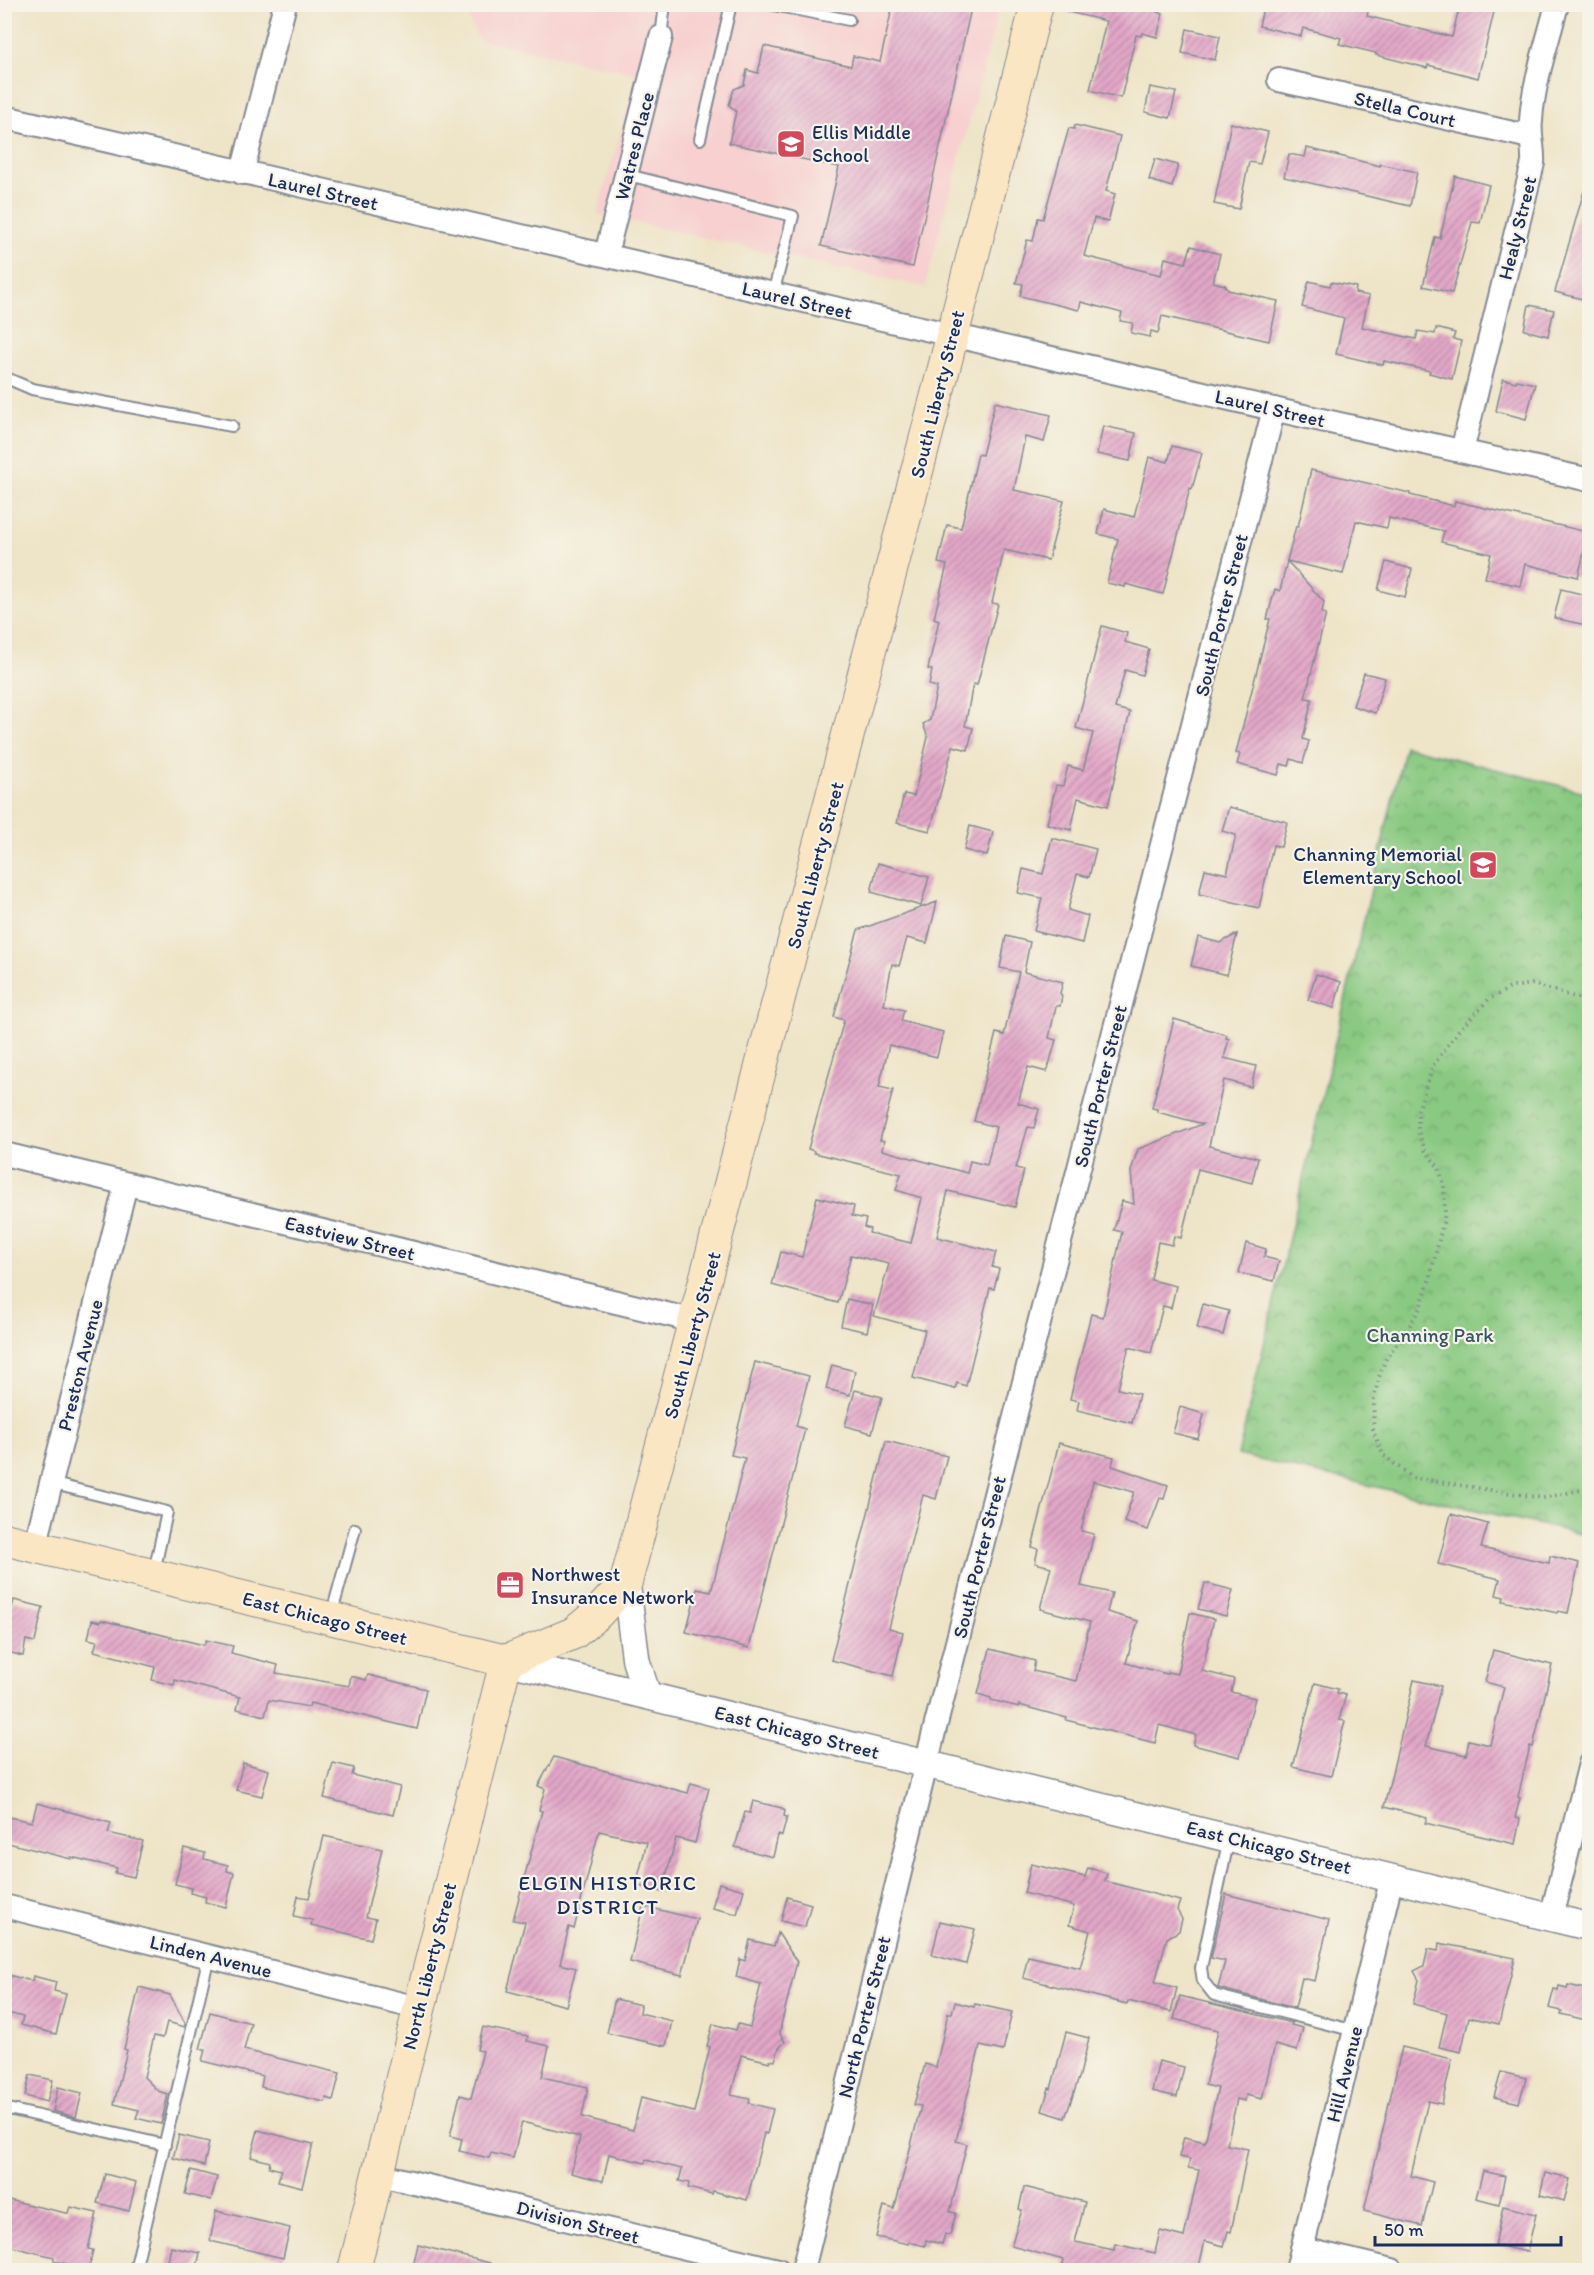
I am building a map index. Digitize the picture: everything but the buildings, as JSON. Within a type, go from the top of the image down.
[{"type":"main road","name":"South Liberty Street","points":[[506,1661],[574,1633],[598,1613],[626,1582],[953,335],[1037,4]]},
{"type":"main road","name":"East Chicago Street","points":[[4,1539],[506,1661]]},
{"type":"main road","name":"North Liberty Street","points":[[354,2271],[506,1661]]},
{"type":"street","points":[[242,173],[285,4]]},
{"type":"street","name":"Healy Street","points":[[1462,451],[1533,163],[1534,149],[1530,137],[1533,103],[1557,4]]},
{"type":"street","name":"Watres Place","points":[[606,254],[628,175],[661,37]]},
{"type":"street","name":"Stella Court","points":[[1279,80],[1530,137]]},
{"type":"street","name":"Laurel Street","points":[[4,117],[606,254],[773,295],[1590,480]]},
{"type":"street","name":"South Porter Street","points":[[926,1763],[1274,409]]},
{"type":"street","name":"Eastview Street","points":[[4,1154],[696,1321]]},
{"type":"street","name":"Preston Avenue","points":[[35,1547],[126,1184]]},
{"type":"street","points":[[626,1582],[636,1661],[647,1695]]},
{"type":"street","name":"East Chicago Street","points":[[506,1661],[1590,1927]]},
{"type":"street","name":"North Porter Street","points":[[803,2271],[926,1763]]},
{"type":"street","points":[[1551,1917],[1590,1764]]},
{"type":"street","name":"Hill Avenue","points":[[1300,2260],[1392,1877]]},
{"type":"street","name":"Linden Avenue","points":[[4,1906],[418,2008]]},
{"type":"street","name":"Division Street","points":[[377,2174],[778,2271]]},
{"type":"street","points":[[1300,2260],[1392,2271]]},
{"type":"lane","points":[[661,37],[665,4]]},
{"type":"lane","points":[[700,139],[731,4]]},
{"type":"lane","points":[[768,4],[849,20]]},
{"type":"lane","points":[[628,175],[793,216],[773,295]]},
{"type":"lane","points":[[4,377],[32,388],[232,426]]},
{"type":"lane","points":[[50,1483],[167,1512],[153,1576]]},
{"type":"lane","points":[[330,1619],[355,1529]]},
{"type":"lane","points":[[1229,1837],[1201,1968],[1203,1981],[1214,1995],[1355,2031]]},
{"type":"lane","points":[[135,2271],[209,1956]]},
{"type":"lane","points":[[4,2108],[165,2145]]},
{"type":"path","points":[[1590,1002],[1533,984],[1512,987],[1489,999],[1458,1031],[1433,1066],[1418,1111],[1418,1131],[1425,1150],[1439,1168],[1444,1185],[1445,1214],[1430,1278],[1420,1308],[1386,1358],[1374,1399],[1373,1420],[1373,1431],[1383,1455],[1413,1478],[1543,1498],[1590,1488]]},
{"type":"shaded area","name":"Ellis Middle School","points":[[455,5],[1000,5],[925,287],[597,214],[638,74],[478,39],[464,7]]},
{"type":"green space","name":"Channing Park","points":[[1405,746],[1589,793],[1589,1536],[1238,1455]]},
{"type":"place","name":"Ellis Middle School","points":[[791,144]]},
{"type":"place","name":"Channing Memorial Elementary School","points":[[1483,865]]},
{"type":"place","name":"Northwest Insurance Network","points":[[510,1585]]},
{"type":"district","name":"ELGIN HISTORIC DISTRICT","points":[[608,1895]]}]
